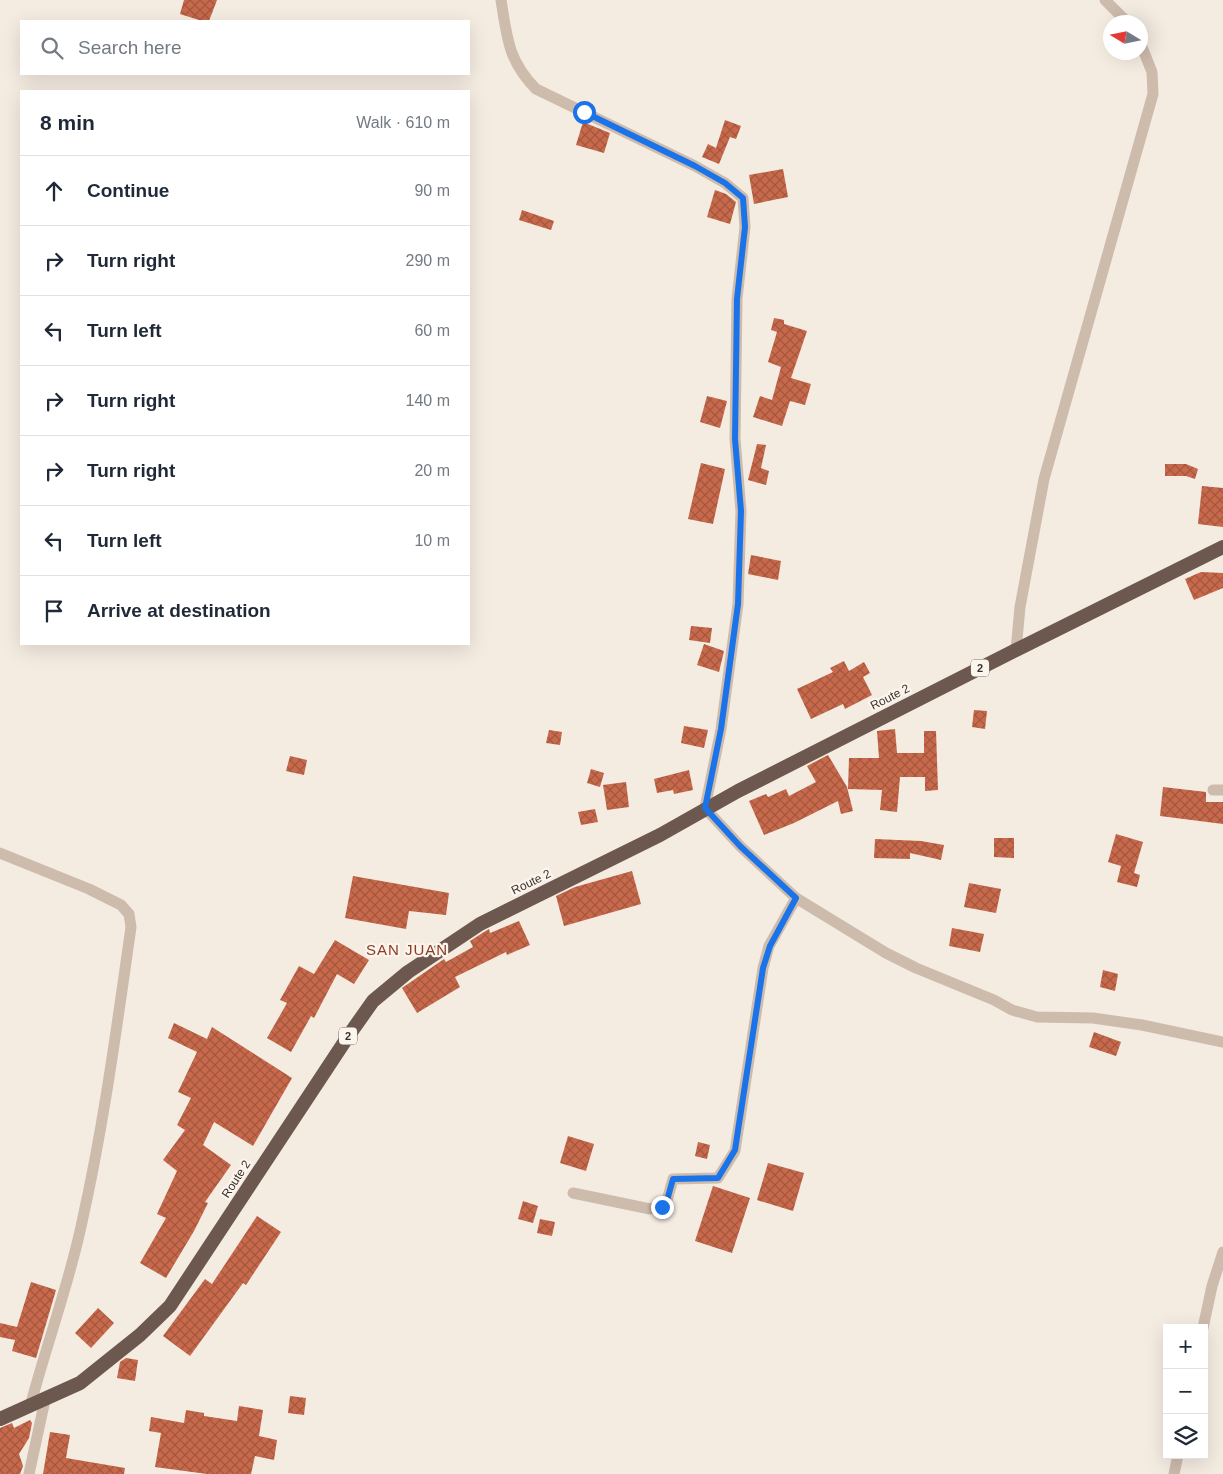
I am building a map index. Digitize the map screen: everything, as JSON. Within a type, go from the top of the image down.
[{"type":"highway","name":"Route 2","points":[[0,1419],[80,1383],[140,1335],[170,1306],[373,1001],[408,972],[480,924],[660,835],[738,791],[1223,547]]},
{"type":"street","points":[[501,0],[507,35],[515,64],[536,89],[695,166],[725,183],[743,198],[745,227],[737,299],[735,439],[741,511],[738,604],[712,805],[740,846],[796,898],[916,968],[994,1000],[1012,1010],[1037,1017],[1093,1018],[1142,1025],[1223,1042]]},
{"type":"street","points":[[1105,0],[1120,15]]},
{"type":"street","points":[[1016,650],[1020,607],[1044,479],[1154,94],[1152,72],[1147,60]]},
{"type":"street","points":[[0,853],[89,889],[121,905],[129,914],[131,927],[99,1142],[82,1223],[68,1280],[39,1371],[30,1407]]},
{"type":"street","points":[[573,1194],[650,1209],[666,1204],[673,1179],[715,1178],[722,1175],[735,1150],[763,968],[770,946],[796,898]]},
{"type":"street","points":[[1204,1324],[1212,1286],[1223,1252]]},
{"type":"street","points":[[29,1474],[48,1399]]},
{"type":"street","points":[[1174,1474],[1177,1459]]},
{"type":"building","points":[[184,0],[217,0],[209,20],[199,20],[180,14]]},
{"type":"building","points":[[725,120],[741,126],[736,139],[730,137],[719,164],[702,157],[708,144],[716,148]]},
{"type":"building","points":[[583,122],[610,133],[604,153],[576,145]]},
{"type":"building","points":[[783,169],[788,197],[754,204],[749,175]]},
{"type":"building","points":[[715,190],[726,194],[736,202],[730,224],[707,217]]},
{"type":"building","points":[[522,210],[554,221],[551,230],[519,220]]},
{"type":"building","points":[[774,318],[784,320],[784,324],[807,331],[791,378],[811,384],[805,405],[790,401],[782,426],[753,417],[760,396],[772,400],[781,367],[768,362],[777,332],[771,330]]},
{"type":"building","points":[[707,396],[727,401],[720,428],[700,422]]},
{"type":"building","points":[[757,444],[766,445],[761,468],[769,471],[766,485],[748,480]]},
{"type":"building","points":[[701,463],[725,469],[713,524],[688,519]]},
{"type":"building","points":[[1165,464],[1186,464],[1198,469],[1195,479],[1186,476],[1165,476]]},
{"type":"building","points":[[1202,486],[1223,488],[1223,527],[1198,524]]},
{"type":"building","points":[[751,555],[781,561],[778,580],[748,574]]},
{"type":"building","points":[[1201,572],[1223,573],[1223,588],[1194,600],[1185,579]]},
{"type":"building","points":[[691,626],[712,628],[710,643],[689,640]]},
{"type":"building","points":[[704,644],[724,651],[719,672],[697,665]]},
{"type":"building","points":[[844,661],[849,671],[864,662],[870,673],[863,677],[872,695],[845,709],[843,704],[811,719],[797,689],[833,672],[830,668]]},
{"type":"building","points":[[974,710],[987,711],[985,729],[972,727]]},
{"type":"building","points":[[684,726],[708,730],[704,748],[681,743]]},
{"type":"building","points":[[895,729],[897,753],[924,753],[924,731],[936,731],[938,790],[925,791],[925,777],[900,777],[897,812],[880,810],[882,790],[848,789],[849,758],[879,758],[877,731]]},
{"type":"building","points":[[549,730],[562,732],[560,745],[546,743]]},
{"type":"building","points":[[828,755],[847,787],[853,811],[841,814],[838,801],[794,823],[764,835],[749,801],[766,794],[768,797],[786,789],[789,796],[816,782],[807,766]]},
{"type":"building","points":[[290,756],[307,760],[304,775],[286,771]]},
{"type":"building","points":[[591,769],[604,773],[600,787],[587,783]]},
{"type":"building","points":[[689,770],[693,790],[674,794],[673,790],[657,793],[654,779]]},
{"type":"building","points":[[626,782],[629,807],[607,810],[603,785]]},
{"type":"building","points":[[1163,787],[1206,792],[1206,802],[1223,802],[1223,824],[1160,816]]},
{"type":"building","points":[[595,809],[598,822],[581,825],[578,812]]},
{"type":"building","points":[[1116,834],[1143,842],[1134,873],[1140,875],[1137,887],[1117,882],[1121,866],[1108,862]]},
{"type":"building","points":[[994,838],[1014,838],[1014,858],[994,857]]},
{"type":"building","points":[[875,839],[921,841],[944,845],[941,860],[910,853],[910,859],[874,858]]},
{"type":"building","points":[[632,871],[641,904],[564,926],[556,896],[575,887]]},
{"type":"building","points":[[353,876],[449,893],[446,915],[409,911],[406,929],[345,918]]},
{"type":"building","points":[[969,883],[1001,889],[996,913],[964,907]]},
{"type":"building","points":[[519,921],[530,945],[507,955],[506,952],[455,977],[460,987],[417,1013],[402,988],[444,959],[446,962],[473,947],[470,941],[489,929],[490,933]]},
{"type":"building","points":[[952,928],[984,934],[980,952],[949,946]]},
{"type":"building","points":[[335,940],[369,960],[354,984],[337,974],[314,1018],[311,1016],[291,1052],[267,1038],[287,1003],[280,1000],[299,966],[314,974]]},
{"type":"building","points":[[1103,970],[1118,974],[1115,991],[1100,987]]},
{"type":"building","points":[[174,1023],[207,1039],[212,1027],[292,1078],[253,1146],[214,1122],[203,1145],[231,1165],[205,1202],[208,1203],[194,1231],[166,1278],[140,1263],[166,1218],[157,1214],[177,1171],[163,1160],[185,1130],[177,1125],[191,1098],[178,1092],[197,1052],[168,1038]]},
{"type":"building","points":[[1094,1032],[1121,1042],[1116,1056],[1089,1047]]},
{"type":"building","points":[[568,1136],[594,1144],[586,1171],[560,1163]]},
{"type":"building","points":[[698,1142],[710,1145],[707,1159],[695,1156]]},
{"type":"building","points":[[768,1163],[804,1173],[793,1211],[757,1200]]},
{"type":"building","points":[[713,1186],[750,1198],[732,1253],[695,1241]]},
{"type":"building","points":[[523,1201],[538,1206],[533,1223],[518,1219]]},
{"type":"building","points":[[257,1216],[281,1232],[246,1285],[243,1283],[190,1356],[163,1336],[205,1279],[212,1284]]},
{"type":"building","points":[[540,1219],[555,1222],[552,1236],[537,1233]]},
{"type":"building","points":[[31,1282],[56,1290],[36,1358],[12,1351],[15,1340],[0,1337],[0,1323],[17,1327]]},
{"type":"building","points":[[98,1308],[114,1323],[91,1348],[75,1333]]},
{"type":"building","points":[[126,1358],[138,1360],[135,1381],[117,1378],[120,1362]]},
{"type":"building","points":[[290,1396],[306,1398],[304,1415],[288,1413]]},
{"type":"building","points":[[239,1406],[263,1410],[259,1436],[277,1440],[274,1460],[255,1456],[251,1474],[207,1474],[155,1467],[161,1433],[149,1431],[151,1417],[184,1423],[186,1410],[204,1413],[204,1416],[237,1421]]},
{"type":"building","points":[[30,1420],[32,1423],[29,1438],[19,1454],[23,1466],[20,1474],[0,1474],[0,1428],[12,1423],[14,1428]]},
{"type":"building","points":[[50,1432],[70,1435],[66,1458],[125,1468],[124,1474],[43,1474]]},
{"type":"district","name":"SAN JUAN","points":[[407,949]]},
{"type":"route","points":[[584,112],[695,166],[725,183],[743,198],[745,227],[737,299],[735,439],[741,511],[738,604],[721,729],[705,808],[753,859],[796,898],[770,946],[763,968],[735,1150],[722,1175],[718,1178],[673,1179],[670,1184],[666,1204],[662,1207]]}]
